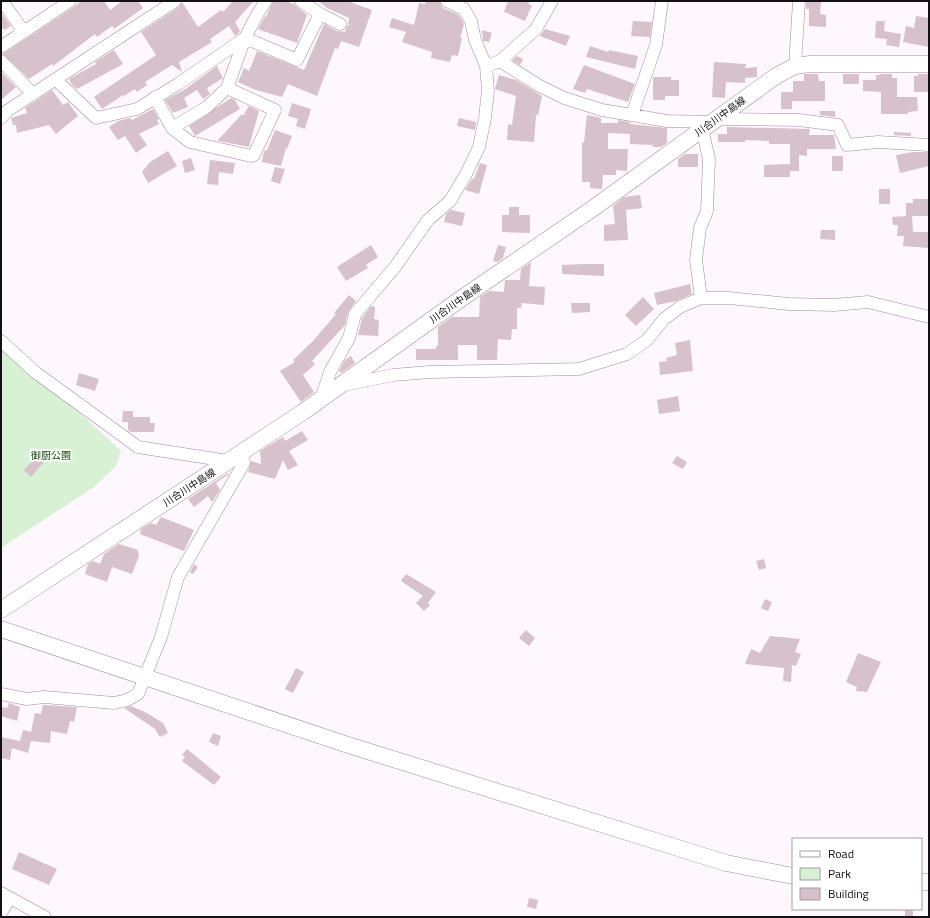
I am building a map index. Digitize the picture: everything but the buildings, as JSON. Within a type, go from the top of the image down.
[{"type":"main road","name":"川合川中島線","points":[[2,608],[235,457],[321,399],[776,76],[795,66],[810,64],[929,64]]},
{"type":"main road","points":[[1,629],[345,744],[726,863],[792,876]]},
{"type":"street","points":[[2,1],[24,32]]},
{"type":"street","points":[[1,47],[70,1]]},
{"type":"street","points":[[1,118],[7,111],[175,1]]},
{"type":"street","points":[[172,128],[207,107],[227,88],[245,38],[266,1]]},
{"type":"street","points":[[301,1],[320,14],[340,24]]},
{"type":"street","points":[[321,399],[330,372],[349,338],[355,314],[395,267],[428,220],[450,201],[466,174],[479,147],[485,118],[488,90],[486,66],[475,40],[471,21],[464,9],[447,1]]},
{"type":"street","points":[[486,66],[500,61],[536,29],[552,1]]},
{"type":"street","points":[[632,115],[656,45],[662,1]]},
{"type":"street","points":[[795,66],[799,1]]},
{"type":"street","points":[[245,38],[297,60],[320,14]]},
{"type":"street","points":[[56,80],[96,118],[137,109],[178,84],[245,38]]},
{"type":"street","points":[[1,61],[33,94]]},
{"type":"street","points":[[500,61],[538,85],[564,98],[602,110],[667,121],[710,124],[800,120],[838,125],[846,145],[878,142],[929,145]]},
{"type":"street","points":[[155,97],[172,128],[190,142],[251,156],[254,155],[275,110],[227,88]]},
{"type":"street","points":[[701,298],[696,260],[700,228],[707,211],[710,124]]},
{"type":"street","points":[[337,387],[393,375],[430,372],[579,369],[627,354],[647,340],[664,319],[680,307],[701,298],[729,298],[789,304],[834,305],[868,302],[929,317]]},
{"type":"street","points":[[1,341],[35,372],[138,447],[235,457],[244,463],[178,577],[160,637],[138,694],[127,700],[114,703],[44,697],[27,699],[1,694]]},
{"type":"street","points":[[1,913],[6,895],[45,917]]},
{"type":"green space","name":"御厨公園","points":[[1,348],[59,394],[121,451],[116,466],[94,487],[1,548]]}]
